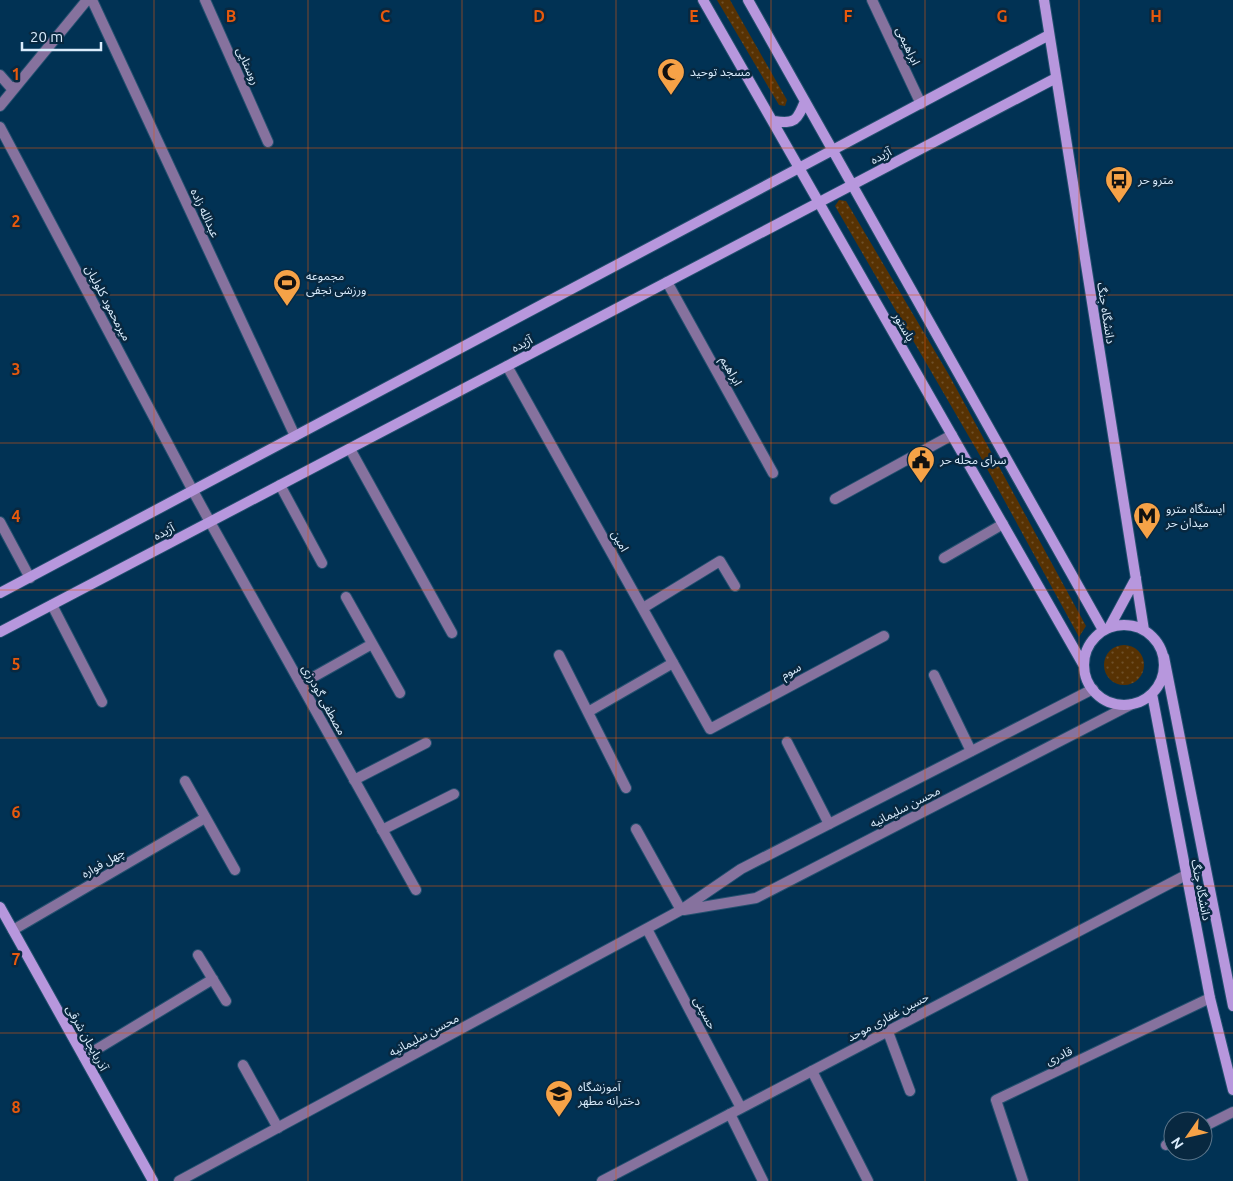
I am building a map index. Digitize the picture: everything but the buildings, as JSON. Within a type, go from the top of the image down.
[{"type":"main road","name":"پاستور","points":[[703,0],[774,121],[1084,666]]},
{"type":"main road","name":"پاستور","points":[[748,0],[1106,629]]},
{"type":"main road","name":"دانشگاه جنگ","points":[[1044,0],[1144,630]]},
{"type":"main road","name":"آژیده","points":[[0,594],[1049,35]]},
{"type":"main road","name":"آژیده","points":[[0,632],[1056,78]]},
{"type":"main road","points":[[774,121],[789,123],[799,117],[805,101]]},
{"type":"main road","points":[[1106,629],[1124,624],[1144,630],[1156,642],[1164,657],[1163,677],[1152,694],[1132,704],[1110,702],[1092,689],[1084,666],[1089,646],[1106,629],[1136,578]]},
{"type":"main road","name":"دانشگاه جنگ","points":[[1164,657],[1233,1006]]},
{"type":"main road","name":"دانشگاه جنگ","points":[[1152,694],[1210,998],[1233,1090]]},
{"type":"main road","name":"آذربایجان شرقی","points":[[0,907],[152,1181]]},
{"type":"street","points":[[0,106],[87,0]]},
{"type":"street","name":"عبدالله زاده","points":[[92,0],[295,436]]},
{"type":"street","name":"روستایی","points":[[205,0],[268,142]]},
{"type":"street","name":"ابراهیمی","points":[[872,0],[921,104]]},
{"type":"street","points":[[0,75],[13,90]]},
{"type":"street","name":"میرمحمود کلولیان","points":[[0,127],[210,522]]},
{"type":"street","name":"ابراهیم","points":[[667,282],[773,473]]},
{"type":"street","name":"امین","points":[[507,366],[710,729]]},
{"type":"street","points":[[835,499],[952,435]]},
{"type":"street","points":[[350,449],[452,633]]},
{"type":"street","points":[[280,485],[322,563]]},
{"type":"street","points":[[0,522],[30,578]]},
{"type":"street","name":"مصطفی گودرزی","points":[[210,522],[416,890]]},
{"type":"street","points":[[944,558],[1003,524]]},
{"type":"street","points":[[643,608],[720,561],[735,586]]},
{"type":"street","points":[[346,597],[400,694]]},
{"type":"street","points":[[52,605],[102,702]]},
{"type":"street","name":"سوم","points":[[710,729],[884,636]]},
{"type":"street","points":[[302,684],[372,644]]},
{"type":"street","points":[[559,655],[626,788]]},
{"type":"street","points":[[588,712],[673,663]]},
{"type":"street","points":[[934,675],[972,751]]},
{"type":"street","name":"محسن سلیمانیه","points":[[179,1181],[647,929],[681,910],[741,870],[1092,689]]},
{"type":"street","name":"محسن سلیمانیه","points":[[681,910],[756,898],[1132,704]]},
{"type":"street","points":[[788,742],[829,824]]},
{"type":"street","points":[[354,780],[426,743]]},
{"type":"street","points":[[185,781],[235,870]]},
{"type":"street","points":[[382,830],[454,794]]},
{"type":"street","name":"چهل فواره","points":[[13,930],[205,818]]},
{"type":"street","points":[[636,829],[681,910]]},
{"type":"street","name":"حسین غفاری موحد","points":[[602,1181],[1186,875]]},
{"type":"street","name":"حسینی","points":[[647,929],[741,1108]]},
{"type":"street","points":[[198,955],[226,1001]]},
{"type":"street","points":[[84,1057],[213,979]]},
{"type":"street","name":"قادری","points":[[1024,1181],[996,1100],[1210,998]]},
{"type":"street","points":[[888,1032],[910,1091]]},
{"type":"street","points":[[243,1065],[278,1128]]},
{"type":"street","points":[[812,1071],[868,1181]]},
{"type":"street","points":[[1213,1122],[1233,1112]]},
{"type":"street","points":[[730,1114],[763,1181]]},
{"type":"shaded area","points":[[717,0],[730,0],[787,100],[785,106],[779,105]]},
{"type":"shaded area","points":[[839,200],[846,201],[949,375],[1086,626],[1079,637],[979,454],[835,206]]},
{"type":"shaded area","points":[[1128,645],[1135,648],[1141,654],[1144,665],[1143,673],[1135,682],[1128,685],[1120,685],[1113,682],[1105,673],[1104,661],[1107,654],[1116,646]]},
{"type":"place","name":"مسجد توحید","points":[[671,96]]},
{"type":"place","name":"مترو حر","points":[[1119,204]]},
{"type":"place","name":"مجموعه ورزشی نجفی","points":[[287,307]]},
{"type":"place","name":"سرای محله حر","points":[[921,484]]},
{"type":"place","name":"ایستگاه مترو میدان حر","points":[[1147,540]]},
{"type":"place","name":"آموزشگاه دخترانه مطهر","points":[[559,1118]]}]
